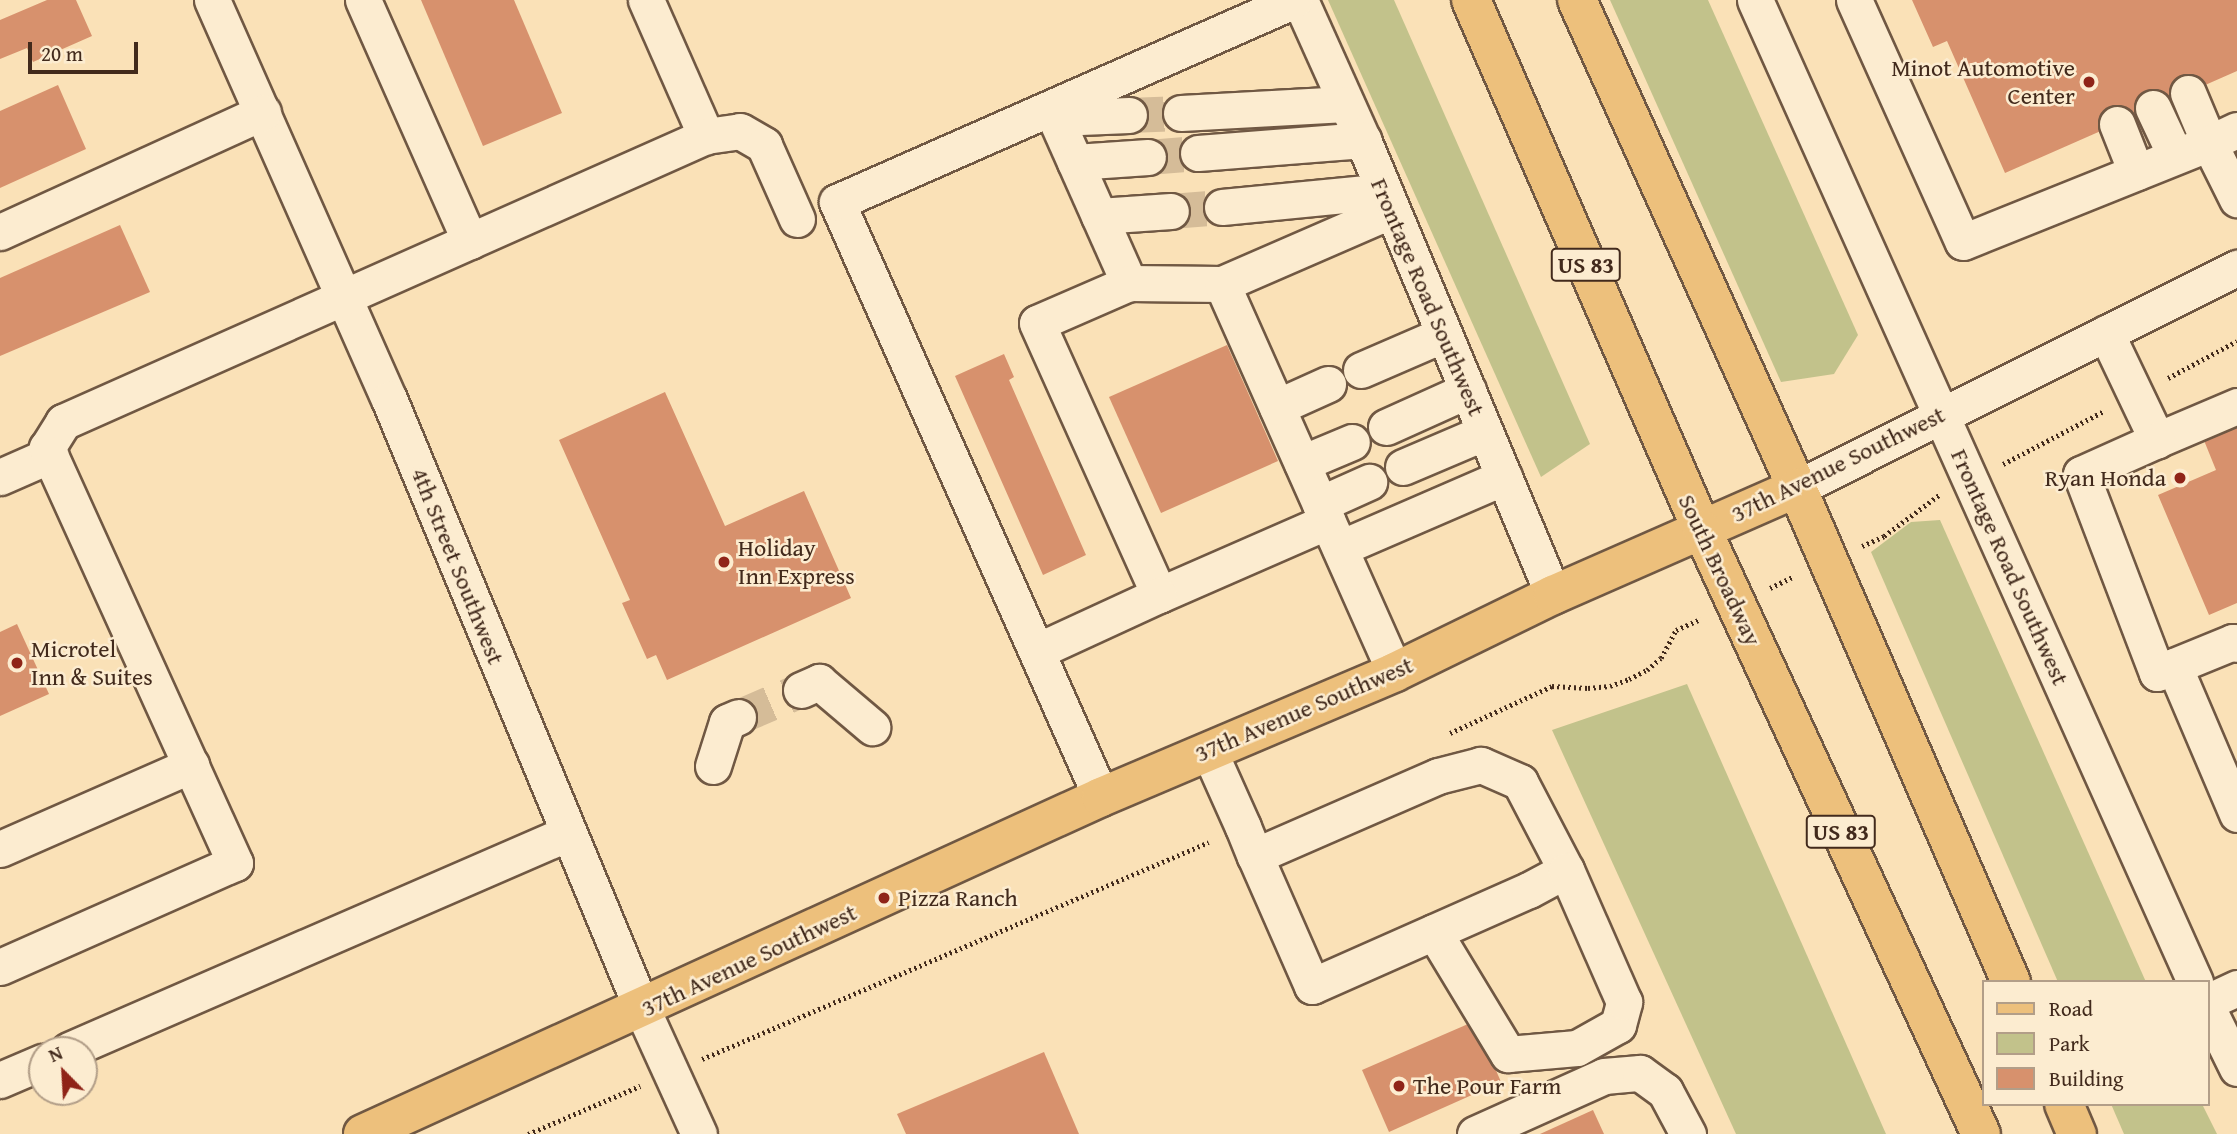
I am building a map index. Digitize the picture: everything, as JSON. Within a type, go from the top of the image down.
[{"type":"main road","name":"South Broadway","points":[[1471,0],[1702,530],[1981,1134]]},
{"type":"main road","points":[[1577,0],[1797,488],[2010,980]]},
{"type":"main road","name":"37th Avenue Southwest","points":[[363,1134],[642,1009],[1101,797],[1395,672],[1553,595],[1797,488]]},
{"type":"main road","points":[[2065,1106],[2077,1134]]},
{"type":"street","name":"4th Street Southwest","points":[[212,0],[344,297],[642,1009],[699,1134]]},
{"type":"street","points":[[363,0],[470,240]]},
{"type":"street","points":[[646,0],[706,136]]},
{"type":"street","points":[[1101,797],[837,202],[1053,113],[1294,0]]},
{"type":"street","name":"Frontage Road Southwest","points":[[1300,0],[1363,140],[1553,595]]},
{"type":"street","name":"Frontage Road Southwest","points":[[1755,0],[2194,980]]},
{"type":"street","points":[[1854,0],[1963,242],[2223,136]]},
{"type":"street","points":[[2188,93],[2223,136],[2237,199]]},
{"type":"street","points":[[1181,113],[1346,104]]},
{"type":"street","points":[[2153,108],[2175,155]]},
{"type":"street","points":[[0,232],[263,112]]},
{"type":"street","points":[[1053,113],[1129,115]]},
{"type":"street","points":[[1053,113],[1129,283]]},
{"type":"street","points":[[2117,124],[2136,173]]},
{"type":"street","points":[[0,967],[235,863],[47,448],[63,422],[706,136],[740,131],[764,145],[797,219]]},
{"type":"street","points":[[1198,153],[1363,140]]},
{"type":"street","points":[[1075,162],[1147,157]]},
{"type":"street","points":[[1159,595],[1037,323],[1129,283],[1222,284],[1388,200]]},
{"type":"street","points":[[1223,207],[1388,200]]},
{"type":"street","points":[[1099,216],[1171,211]]},
{"type":"street","name":"37th Avenue Southwest","points":[[1797,488],[2237,268]]},
{"type":"street","points":[[1222,284],[1395,672]]},
{"type":"street","points":[[2106,333],[2157,440]]},
{"type":"street","points":[[1362,370],[1444,334]]},
{"type":"street","points":[[1277,407],[1328,384]]},
{"type":"street","points":[[1386,427],[1468,390]]},
{"type":"street","points":[[2237,406],[2081,474],[2157,673],[2233,642],[2237,644]]},
{"type":"street","points":[[1403,467],[1485,432]]},
{"type":"street","points":[[1302,463],[1352,442]]},
{"type":"street","points":[[0,477],[50,455]]},
{"type":"street","points":[[1037,651],[1159,595],[1329,525],[1504,477]]},
{"type":"street","points":[[1329,525],[1369,482]]},
{"type":"street","points":[[2174,666],[2237,814]]},
{"type":"street","points":[[801,690],[819,682],[872,727]]},
{"type":"street","points":[[713,765],[727,722],[738,717]]},
{"type":"street","points":[[1209,751],[1312,986],[1529,890],[1566,870]]},
{"type":"street","points":[[0,849],[191,765]]},
{"type":"street","points":[[1255,856],[1438,776],[1481,765],[1520,782],[1566,870],[1624,1002],[1618,1025],[1577,1048],[1508,1054],[1434,932]]},
{"type":"street","points":[[98,1037],[568,833]]},
{"type":"street","points":[[2209,1003],[2237,988]]},
{"type":"street","points":[[2209,1008],[2237,1068]]},
{"type":"street","points":[[0,1080],[28,1068]]},
{"type":"street","points":[[1475,1134],[1604,1076],[1640,1073],[1665,1091],[1688,1134]]},
{"type":"path","points":[[1439,738],[1552,685],[1588,688],[1629,679],[1647,670],[1661,658],[1676,630],[1884,536],[1930,499],[2237,341]]},
{"type":"path","points":[[735,1045],[1212,841]]},
{"type":"path","points":[[528,1134],[599,1103]]},
{"type":"green space","points":[[1328,0],[1394,0],[1590,444],[1541,477]]},
{"type":"green space","points":[[1610,0],[1708,0],[1858,335],[1834,374],[1781,382]]},
{"type":"green space","points":[[1940,520],[2145,980],[2057,980],[1871,552],[1911,522]]},
{"type":"green space","points":[[1687,684],[1886,1134],[1736,1134],[1552,730]]},
{"type":"green space","points":[[2112,1106],[2203,1106],[2217,1134],[2124,1134]]},
{"type":"building","points":[[47,0],[76,0],[92,36],[33,62],[27,48],[0,59],[0,20]]},
{"type":"building","points":[[421,0],[514,0],[562,113],[483,146]]},
{"type":"building","name":"Minot Automotive Center","points":[[1912,0],[2237,0],[2237,71],[2005,173],[1947,41],[1933,47]]},
{"type":"building","points":[[58,85],[86,149],[0,188],[0,111]]},
{"type":"building","points":[[120,225],[150,292],[0,356],[0,278]]},
{"type":"building","points":[[1227,345],[1278,461],[1161,513],[1109,397]]},
{"type":"building","points":[[1004,354],[1014,377],[1009,380],[1086,555],[1043,575],[955,376]]},
{"type":"building","name":"Holiday Inn Express","points":[[665,392],[725,526],[804,491],[851,598],[667,680],[656,655],[647,659],[622,603],[630,600],[559,440]]},
{"type":"building","points":[[2237,424],[2237,603],[2209,615],[2158,495],[2216,470],[2203,438]]},
{"type":"building","name":"Microtel Inn & Suites","points":[[17,624],[49,694],[0,716],[0,632]]},
{"type":"building","points":[[1475,1021],[1501,1082],[1389,1132],[1362,1070]]},
{"type":"building","points":[[1044,1052],[1079,1134],[906,1134],[897,1114]]},
{"type":"building","points":[[1593,1110],[1604,1134],[1540,1134]]},
{"type":"tunnel","points":[[1129,115],[1181,113]]},
{"type":"tunnel","points":[[1148,157],[1198,153]]},
{"type":"tunnel","points":[[1171,211],[1222,207]]},
{"type":"tunnel","points":[[738,717],[801,690]]},
{"type":"place","name":"Minot Automotive Center","points":[[2089,82]]},
{"type":"place","name":"Ryan Honda","points":[[2180,478]]},
{"type":"place","name":"Holiday Inn Express","points":[[724,562]]},
{"type":"place","name":"Microtel Inn & Suites","points":[[17,663]]},
{"type":"place","name":"Pizza Ranch","points":[[884,898]]},
{"type":"place","name":"The Pour Farm","points":[[1399,1086]]}]
